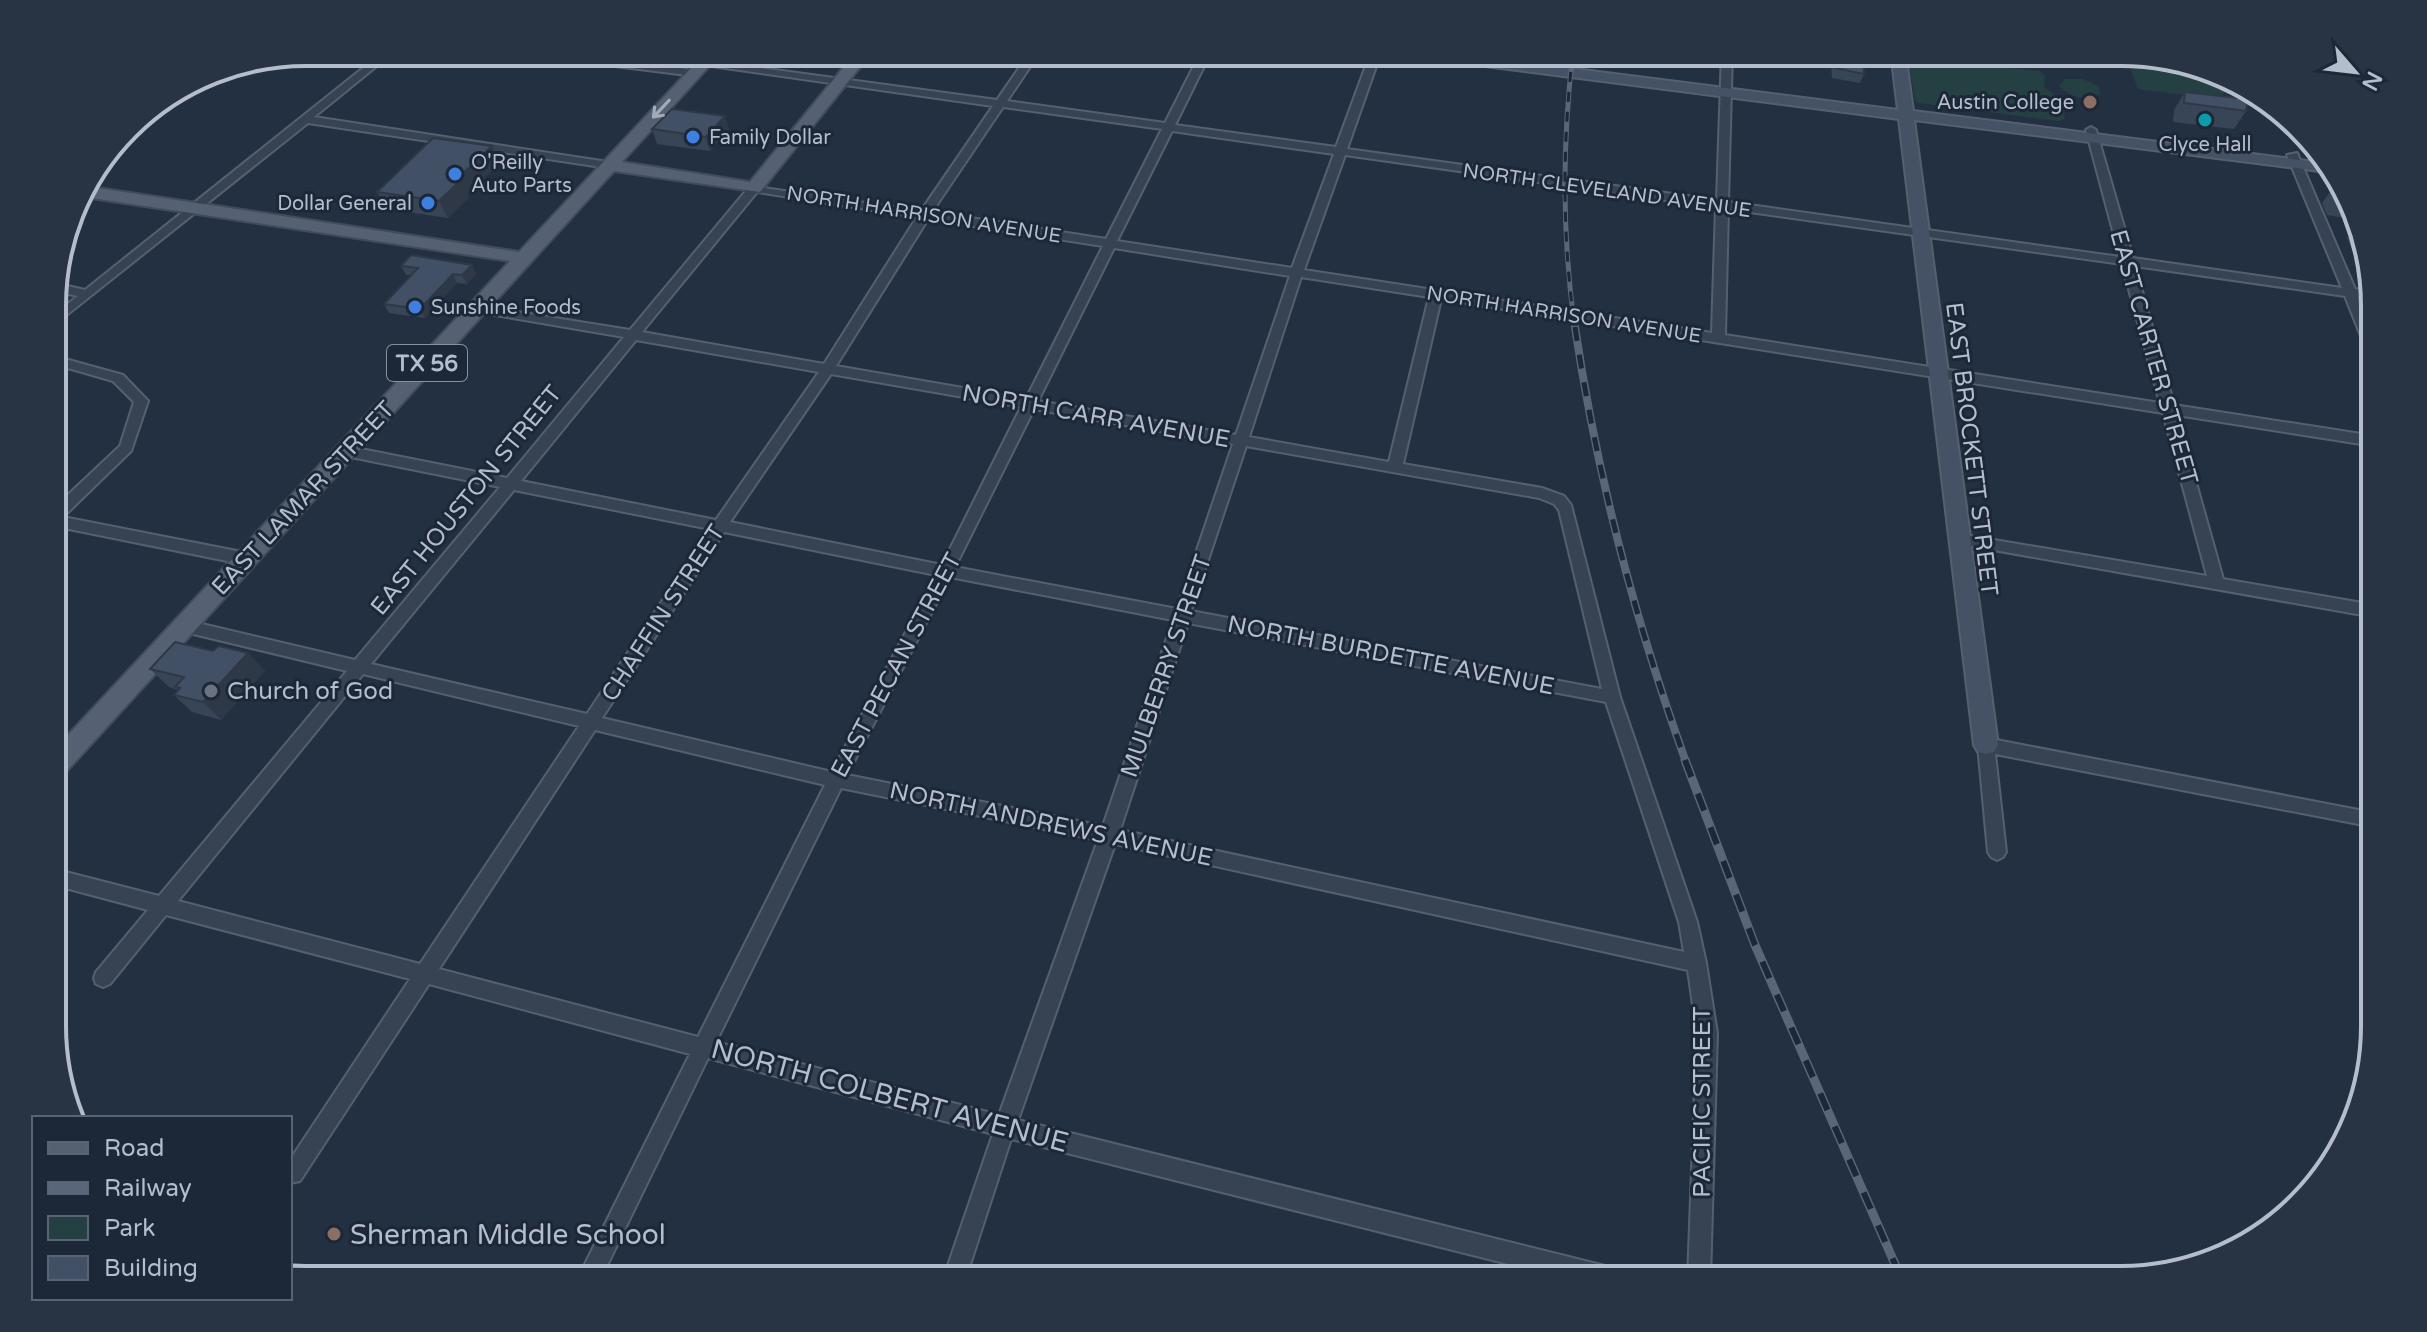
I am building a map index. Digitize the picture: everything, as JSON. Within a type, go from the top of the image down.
[{"type":"main road","points":[[1534,66],[1905,110],[2314,164]]},
{"type":"main road","points":[[1571,66],[1725,88]]},
{"type":"main road","name":"EAST BROCKETT STREET","points":[[1900,66],[1986,745]]},
{"type":"main road","name":"EAST LAMAR STREET","points":[[66,754],[700,67]]},
{"type":"main road","name":"EAST HOUSTON STREET","points":[[754,188],[852,67]]},
{"type":"main road","points":[[2295,160],[2310,160]]},
{"type":"main road","points":[[608,165],[754,188]]},
{"type":"main road","points":[[581,194],[615,176],[648,172]]},
{"type":"main road","points":[[95,193],[523,258]]},
{"type":"street","name":"MULBERRY STREET","points":[[959,1266],[1109,835],[1297,272],[1371,66]]},
{"type":"street","points":[[1718,339],[1726,66]]},
{"type":"street","points":[[67,311],[370,67]]},
{"type":"street","name":"NORTH CLEVELAND AVENUE","points":[[735,67],[2360,294]]},
{"type":"street","name":"CHAFFIN STREET","points":[[293,1174],[721,524],[827,370],[924,215],[1025,67]]},
{"type":"street","name":"EAST PECAN STREET","points":[[595,1266],[836,780],[946,571],[1198,67]]},
{"type":"street","points":[[304,119],[608,165]]},
{"type":"street","name":"EAST CARTER STREET","points":[[2092,134],[2217,584]]},
{"type":"street","points":[[2295,160],[2361,322]]},
{"type":"street","name":"NORTH HARRISON AVENUE","points":[[754,188],[2361,439]]},
{"type":"street","name":"EAST HOUSTON STREET","points":[[103,978],[754,188]]},
{"type":"street","points":[[67,290],[88,294]]},
{"type":"street","points":[[1395,467],[1436,293]]},
{"type":"street","name":"NORTH CARR AVENUE","points":[[478,308],[1542,493],[1559,500]]},
{"type":"street","points":[[67,364],[118,378],[141,401],[126,448],[67,506]]},
{"type":"street","name":"NORTH BURDETTE AVENUE","points":[[346,451],[946,571],[1612,697]]},
{"type":"street","name":"PACIFIC STREET","points":[[1559,500],[1566,509],[1612,697],[1688,922],[1697,963],[1707,1033],[1699,1265]]},
{"type":"street","points":[[67,522],[247,559]]},
{"type":"street","points":[[1959,539],[2361,609]]},
{"type":"street","name":"NORTH ANDREWS AVENUE","points":[[185,626],[836,780],[1109,835],[1697,963]]},
{"type":"street","points":[[1986,745],[2361,817]]},
{"type":"street","name":"EAST BROCKETT STREET","points":[[1986,745],[1997,852]]},
{"type":"street","name":"NORTH COLBERT AVENUE","points":[[66,880],[1005,1127],[1558,1265]]},
{"type":"green space","points":[[1909,66],[1990,66],[2040,71],[2045,76],[2044,87],[2062,100],[2065,119],[2058,121],[1915,101]]},
{"type":"green space","points":[[2130,67],[2168,71],[2226,91],[2218,99],[2138,89]]},
{"type":"green space","points":[[2065,79],[2083,79],[2099,87],[2100,94],[2090,98],[2073,95],[2059,86]]},
{"type":"building","points":[[1863,66],[1864,74],[1835,68]]},
{"type":"building","points":[[2185,92],[2240,98],[2247,102],[2246,111],[2184,103]]},
{"type":"building","points":[[672,109],[725,116],[706,137],[652,129]]},
{"type":"building","points":[[433,138],[492,146],[439,201],[377,192]]},
{"type":"building","points":[[411,255],[472,265],[462,275],[453,274],[420,309],[384,304],[418,268],[401,266]]},
{"type":"building","points":[[175,642],[213,651],[219,646],[248,653],[203,702],[174,695],[180,688],[175,687],[184,677],[150,669]]},
{"type":"railway","points":[[1572,66],[1565,190],[1575,329]]},
{"type":"railway","points":[[1575,327],[1594,438],[1620,548],[1650,656],[1686,762]]},
{"type":"railway","points":[[1685,760],[1755,945],[1895,1265]]},
{"type":"place","name":"Austin College","points":[[2090,102]]},
{"type":"place","name":"Clyce Hall","points":[[2205,120]]},
{"type":"place","name":"Family Dollar","points":[[693,137]]},
{"type":"place","name":"O'Reilly Auto Parts","points":[[455,174]]},
{"type":"place","name":"Dollar General","points":[[428,203]]},
{"type":"place","name":"Sunshine Foods","points":[[415,307]]},
{"type":"place","name":"Church of God","points":[[211,691]]},
{"type":"place","name":"Sherman Middle School","points":[[334,1234]]}]
